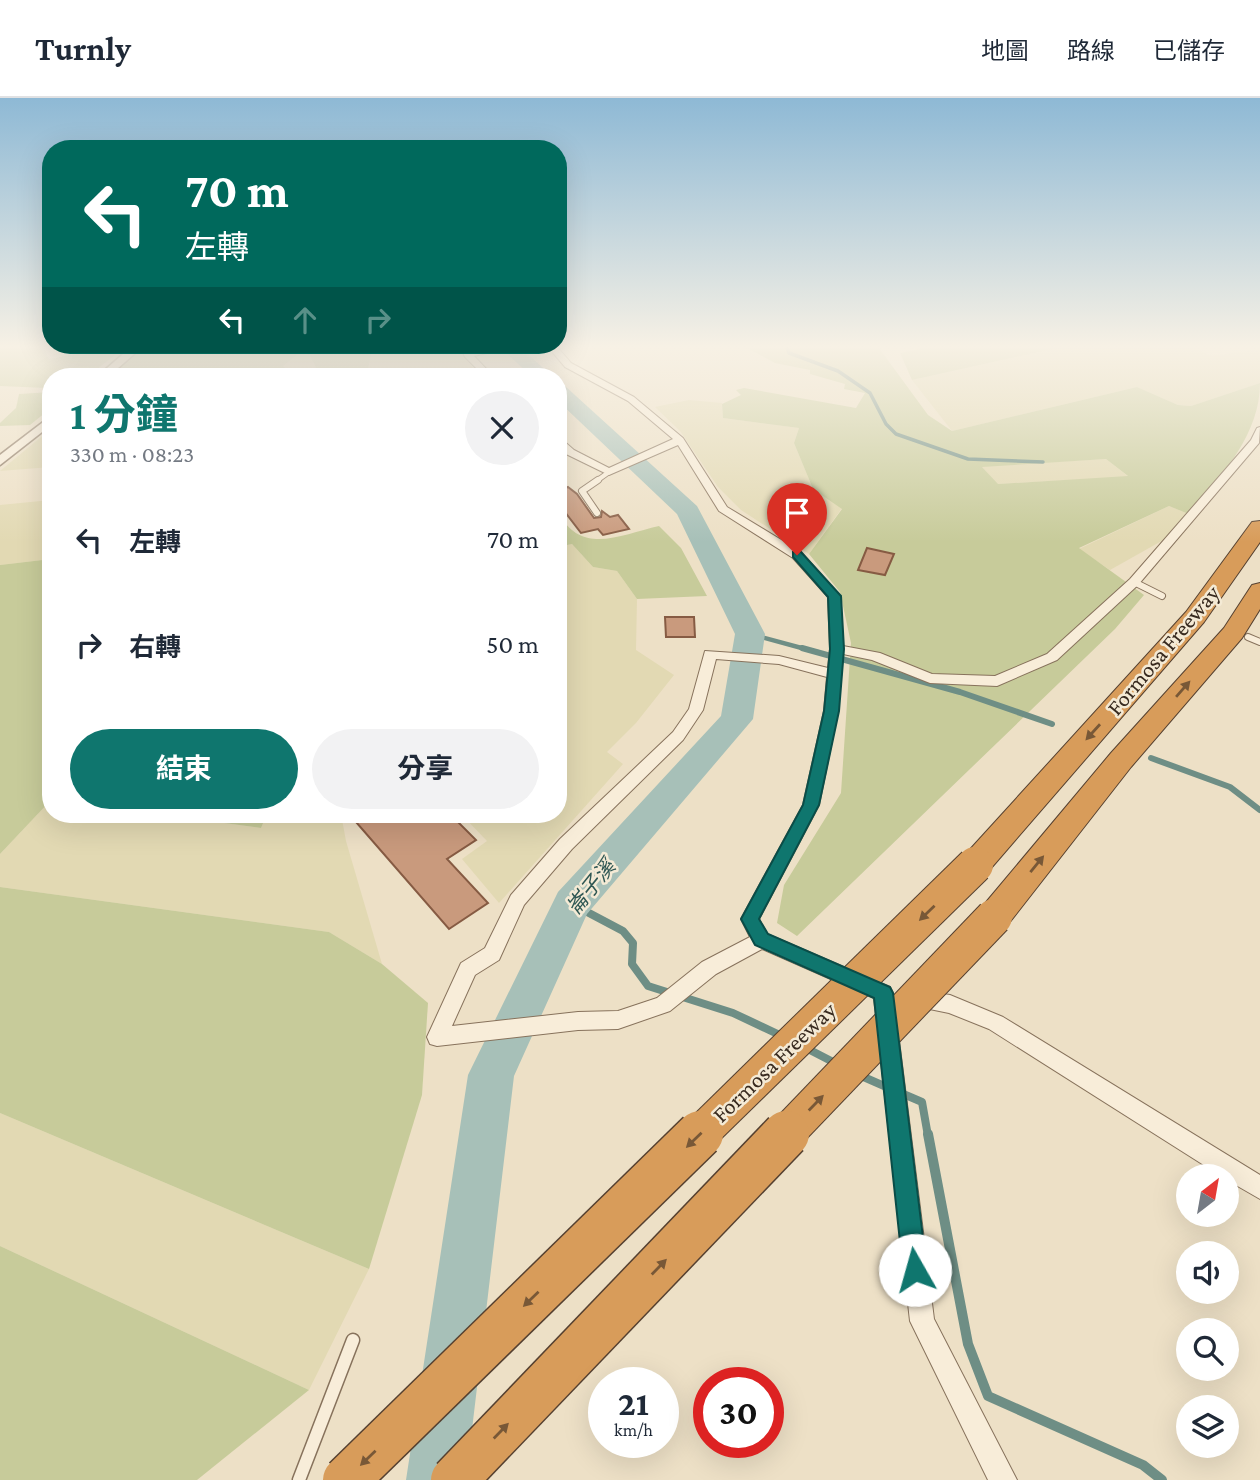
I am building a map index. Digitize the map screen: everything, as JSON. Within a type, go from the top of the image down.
[{"type":"highway","name":"Formosa Freeway","points":[[346,1480],[975,865],[1195,618],[1260,527]]},
{"type":"highway","name":"Formosa Freeway","points":[[454,1480],[994,917],[1121,760],[1233,633],[1260,590]]},
{"type":"street","points":[[647,412],[680,440],[723,509],[797,555],[834,596],[837,649],[831,711],[811,805],[750,919],[761,940],[883,993],[950,1004],[996,1023],[1260,1188]]},
{"type":"street","points":[[0,461],[42,426]]},
{"type":"street","points":[[837,649],[875,656],[930,678],[997,681],[1052,657],[1134,582],[1256,441],[1260,430]]},
{"type":"street","points":[[567,449],[609,472],[680,440]]},
{"type":"street","points":[[761,940],[709,968],[663,1005],[618,1020],[578,1021],[437,1037],[468,969],[492,954],[517,900],[566,844],[678,736],[696,710],[710,654],[779,660],[834,674]]},
{"type":"street","points":[[883,993],[922,1321],[1003,1480]]},
{"type":"lane","points":[[597,513],[582,491],[609,472]]},
{"type":"lane","points":[[1134,582],[1162,596]]},
{"type":"lane","points":[[1248,637],[1260,642]]},
{"type":"lane","points":[[299,1480],[354,1340]]},
{"type":"shaded area","points":[[661,412],[723,412],[723,418],[799,428],[794,443],[813,489],[842,508],[809,554],[741,510],[718,487],[680,431]]},
{"type":"shaded area","points":[[937,412],[1030,412],[952,431]]},
{"type":"shaded area","points":[[42,436],[42,468],[0,471]]},
{"type":"shaded area","points":[[1106,459],[1129,477],[997,484],[981,466]]},
{"type":"shaded area","points":[[42,501],[42,560],[0,565],[0,505]]},
{"type":"shaded area","points":[[1169,506],[1191,515],[1174,534],[1110,570],[1079,549]]},
{"type":"shaded area","points":[[572,544],[593,567],[617,571],[637,599],[636,650],[674,675],[636,723],[607,752],[623,764],[499,903],[462,859],[487,841],[470,823],[567,823],[567,545]]},
{"type":"shaded area","points":[[42,810],[42,823],[224,823],[261,828],[263,823],[343,823],[382,964],[329,932],[0,887],[0,854]]},
{"type":"shaded area","points":[[0,1113],[369,1269],[309,1390],[0,1246]]},
{"type":"green space","points":[[11,412],[42,412],[30,425],[0,426]]},
{"type":"green space","points":[[723,412],[926,412],[952,431],[1030,412],[1255,412],[1237,454],[1191,515],[1169,506],[1079,548],[1144,595],[1115,629],[797,936],[777,923],[784,885],[841,793],[851,643],[840,592],[809,554],[842,509],[813,489],[794,443],[799,428],[723,418]],"holes":[[[1106,459],[1128,476],[998,484],[982,467]]]},
{"type":"green space","points":[[567,525],[581,536],[593,539],[618,537],[659,526],[681,548],[707,596],[637,599],[617,571],[593,567],[572,544],[567,545]]},
{"type":"green space","points":[[42,560],[42,810],[0,854],[0,565]]},
{"type":"green space","points":[[224,823],[263,823],[261,828]]},
{"type":"green space","points":[[0,887],[329,932],[382,964],[428,1003],[422,1095],[369,1269],[0,1113]]},
{"type":"green space","points":[[0,1246],[309,1390],[197,1480],[0,1480]]},
{"type":"building","points":[[567,487],[577,494],[594,518],[601,517],[602,511],[610,517],[618,515],[629,529],[603,535],[598,529],[581,533],[567,515]]},
{"type":"building","points":[[867,548],[894,554],[885,575],[858,570]]},
{"type":"building","points":[[665,617],[694,617],[695,637],[666,637]]},
{"type":"building","points":[[357,823],[459,823],[476,840],[447,859],[488,903],[449,929]]},
{"type":"waterway","name":"崙子溪","points":[[436,1480],[491,1075],[572,904],[737,719],[750,634],[688,511],[582,412]]},
{"type":"waterway","points":[[880,412],[896,434],[968,459],[1043,462]]},
{"type":"waterway","points":[[750,634],[809,650]]},
{"type":"waterway","points":[[802,648],[960,692],[1052,724]]},
{"type":"waterway","points":[[1151,758],[1230,787],[1260,810]]},
{"type":"waterway","points":[[572,904],[623,931],[633,943],[632,964],[648,986],[733,1013],[784,1037]]},
{"type":"waterway","points":[[806,1048],[837,1064]]},
{"type":"waterway","points":[[859,1075],[891,1089]]},
{"type":"waterway","points":[[901,1093],[922,1102],[928,1136]]},
{"type":"waterway","points":[[928,1134],[968,1344],[988,1396],[1143,1465],[1162,1480]]},
{"type":"route","points":[[797,555],[834,596],[837,649],[831,711],[811,805],[750,919],[761,940],[883,993],[915,1270]]}]
